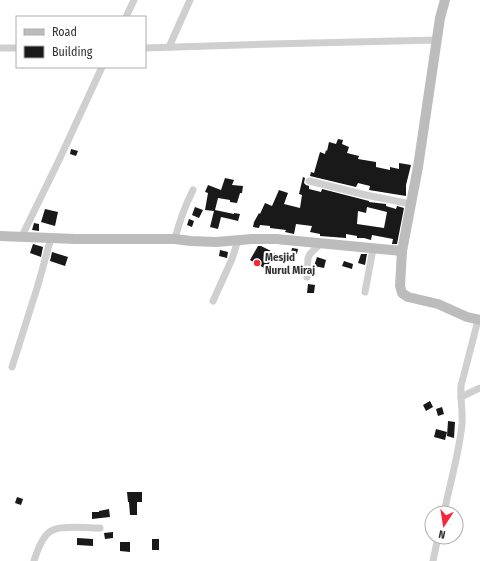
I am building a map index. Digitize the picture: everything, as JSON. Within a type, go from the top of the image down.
[{"type":"street","points":[[126,16],[134,0]]},
{"type":"street","points":[[169,47],[190,0]]},
{"type":"street","points":[[445,0],[440,18],[419,160],[402,251],[400,286],[404,295],[448,307],[466,317],[479,320],[460,397],[462,417],[460,440],[446,505]]},
{"type":"street","points":[[146,48],[437,40]]},
{"type":"street","points":[[0,48],[16,48]]},
{"type":"street","points":[[22,236],[102,68]]},
{"type":"street","points":[[309,181],[411,204]]},
{"type":"street","points":[[175,239],[178,225],[194,190]]},
{"type":"street","points":[[0,236],[175,239],[216,242],[276,239],[402,251]]},
{"type":"street","points":[[12,366],[38,285],[51,238]]},
{"type":"street","points":[[213,301],[232,259],[238,240]]},
{"type":"street","points":[[307,277],[308,258],[320,244]]},
{"type":"street","points":[[365,292],[373,248]]},
{"type":"street","points":[[460,397],[480,388]]},
{"type":"street","points":[[34,561],[43,540],[48,533],[53,530],[67,528],[100,528]]},
{"type":"street","points":[[433,561],[436,545]]},
{"type":"building","points":[[338,139],[343,140],[342,144],[349,147],[347,153],[359,156],[358,159],[376,162],[376,167],[390,170],[390,167],[399,169],[399,163],[411,165],[406,185],[406,196],[369,190],[370,186],[358,183],[356,187],[310,176],[311,172],[314,173],[320,152],[325,154],[329,142],[336,144]]},
{"type":"building","points":[[71,149],[78,151],[76,156],[70,154]]},
{"type":"building","points":[[303,177],[305,178],[304,183],[309,186],[309,189],[321,192],[322,189],[369,202],[386,204],[386,206],[396,209],[397,206],[404,208],[397,244],[392,244],[393,239],[372,235],[371,240],[357,238],[357,236],[346,234],[346,238],[320,236],[320,234],[310,232],[312,226],[296,224],[294,234],[285,232],[286,230],[270,228],[270,226],[260,225],[259,228],[253,227],[254,222],[265,203],[272,206],[279,190],[288,193],[284,204],[300,208],[302,195],[299,194]],"holes":[[[367,207],[387,212],[384,228],[357,224],[358,211],[366,213]]]},
{"type":"building","points":[[225,178],[234,180],[232,185],[243,186],[242,193],[240,193],[237,203],[218,198],[215,210],[240,214],[238,221],[221,217],[218,229],[210,227],[214,211],[205,210],[208,193],[205,192],[208,185],[221,190]]},
{"type":"building","points":[[195,207],[203,210],[199,218],[192,215]]},
{"type":"building","points":[[45,209],[58,212],[55,226],[41,222]]},
{"type":"building","points":[[189,219],[194,221],[192,227],[187,225]]},
{"type":"building","points":[[34,223],[39,224],[39,231],[32,230]]},
{"type":"building","points":[[33,244],[43,247],[41,257],[30,253]]},
{"type":"building","points":[[258,246],[275,253],[266,269],[250,260]]},
{"type":"building","points":[[292,248],[298,249],[297,254],[291,253]]},
{"type":"building","points":[[220,250],[228,252],[227,258],[219,256]]},
{"type":"building","points":[[52,252],[68,257],[65,266],[50,261]]},
{"type":"building","points":[[361,254],[367,254],[365,265],[358,263]]},
{"type":"building","points":[[317,257],[326,260],[324,268],[314,266]]},
{"type":"building","points":[[344,261],[353,264],[352,269],[342,266]]},
{"type":"building","points":[[295,265],[303,266],[302,273],[294,272]]},
{"type":"building","points":[[308,284],[315,285],[314,293],[307,293]]},
{"type":"building","points":[[430,401],[433,407],[426,411],[423,405]]},
{"type":"building","points":[[442,407],[444,414],[438,416],[436,409]]},
{"type":"building","points":[[448,421],[455,422],[454,438],[447,436]]},
{"type":"building","points":[[436,429],[447,432],[445,440],[434,437]]},
{"type":"building","points":[[127,492],[142,492],[142,502],[137,502],[137,515],[130,515]]},
{"type":"building","points":[[17,497],[23,499],[21,505],[15,503]]},
{"type":"building","points":[[109,509],[110,517],[92,519],[92,512],[99,512]]},
{"type":"building","points":[[113,532],[113,538],[105,539],[104,533]]},
{"type":"building","points":[[77,538],[93,539],[93,546],[77,545]]},
{"type":"building","points":[[152,539],[159,539],[159,550],[152,550]]},
{"type":"building","points":[[120,542],[130,542],[130,552],[120,551]]},
{"type":"place","name":"Mesjid Nurul Miraj","points":[[257,263]]}]
